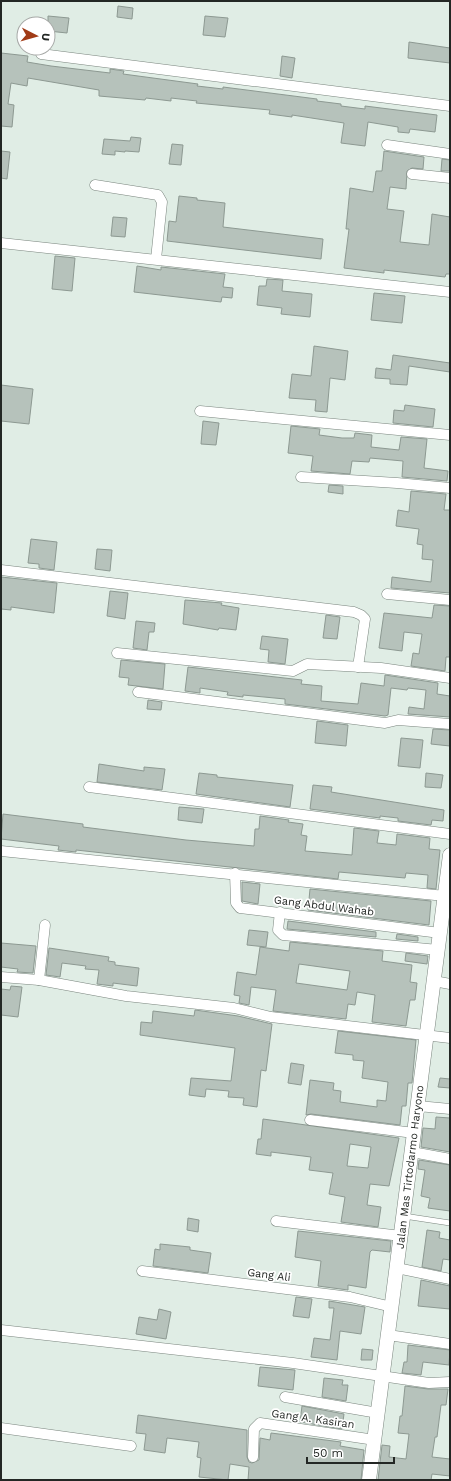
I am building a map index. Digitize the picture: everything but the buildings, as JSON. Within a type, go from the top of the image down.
[{"type":"street","points":[[56,56],[450,106]]},
{"type":"street","points":[[387,146],[450,154]]},
{"type":"street","points":[[412,174],[450,178]]},
{"type":"street","points":[[95,185],[158,195],[162,202],[156,259]]},
{"type":"street","points":[[1,243],[450,292]]},
{"type":"street","points":[[200,412],[450,435]]},
{"type":"street","points":[[301,477],[450,488]]},
{"type":"street","points":[[1,570],[354,612],[361,615],[365,619],[358,667]]},
{"type":"street","points":[[387,594],[450,600]]},
{"type":"street","points":[[117,653],[292,671],[307,664],[381,668],[450,678]]},
{"type":"street","points":[[138,692],[385,723],[398,720],[450,724]]},
{"type":"street","points":[[89,787],[450,834]]},
{"type":"street","points":[[1,851],[235,873],[445,896]]},
{"type":"street","name":"Jalan Mas Tirtodarmo Haryono","points":[[370,1480],[438,950],[443,935],[445,896],[450,854]]},
{"type":"street","name":"Gang Abdul Wahab","points":[[235,873],[236,902],[240,908],[280,912],[443,935]]},
{"type":"street","points":[[280,912],[278,930],[283,935],[438,950]]},
{"type":"street","points":[[39,980],[45,925]]},
{"type":"street","points":[[1,977],[39,980],[126,996],[234,1008],[271,1016],[450,1038]]},
{"type":"street","points":[[434,981],[450,984]]},
{"type":"street","points":[[418,1106],[450,1109]]},
{"type":"street","points":[[310,1120],[414,1133]]},
{"type":"street","points":[[412,1152],[450,1159]]},
{"type":"street","points":[[276,1221],[401,1236]]},
{"type":"street","points":[[397,1268],[450,1279]]},
{"type":"street","name":"Gang Ali","points":[[142,1271],[350,1297],[392,1307]]},
{"type":"street","points":[[1,1330],[293,1364],[429,1383],[450,1382]]},
{"type":"street","points":[[388,1335],[450,1344]]},
{"type":"street","points":[[285,1397],[378,1413]]},
{"type":"street","name":"Gang A. Kasiran","points":[[253,1457],[254,1429],[260,1423],[374,1440]]},
{"type":"street","points":[[1,1428],[131,1446]]},
{"type":"lane","points":[[404,1216],[450,1222]]}]
